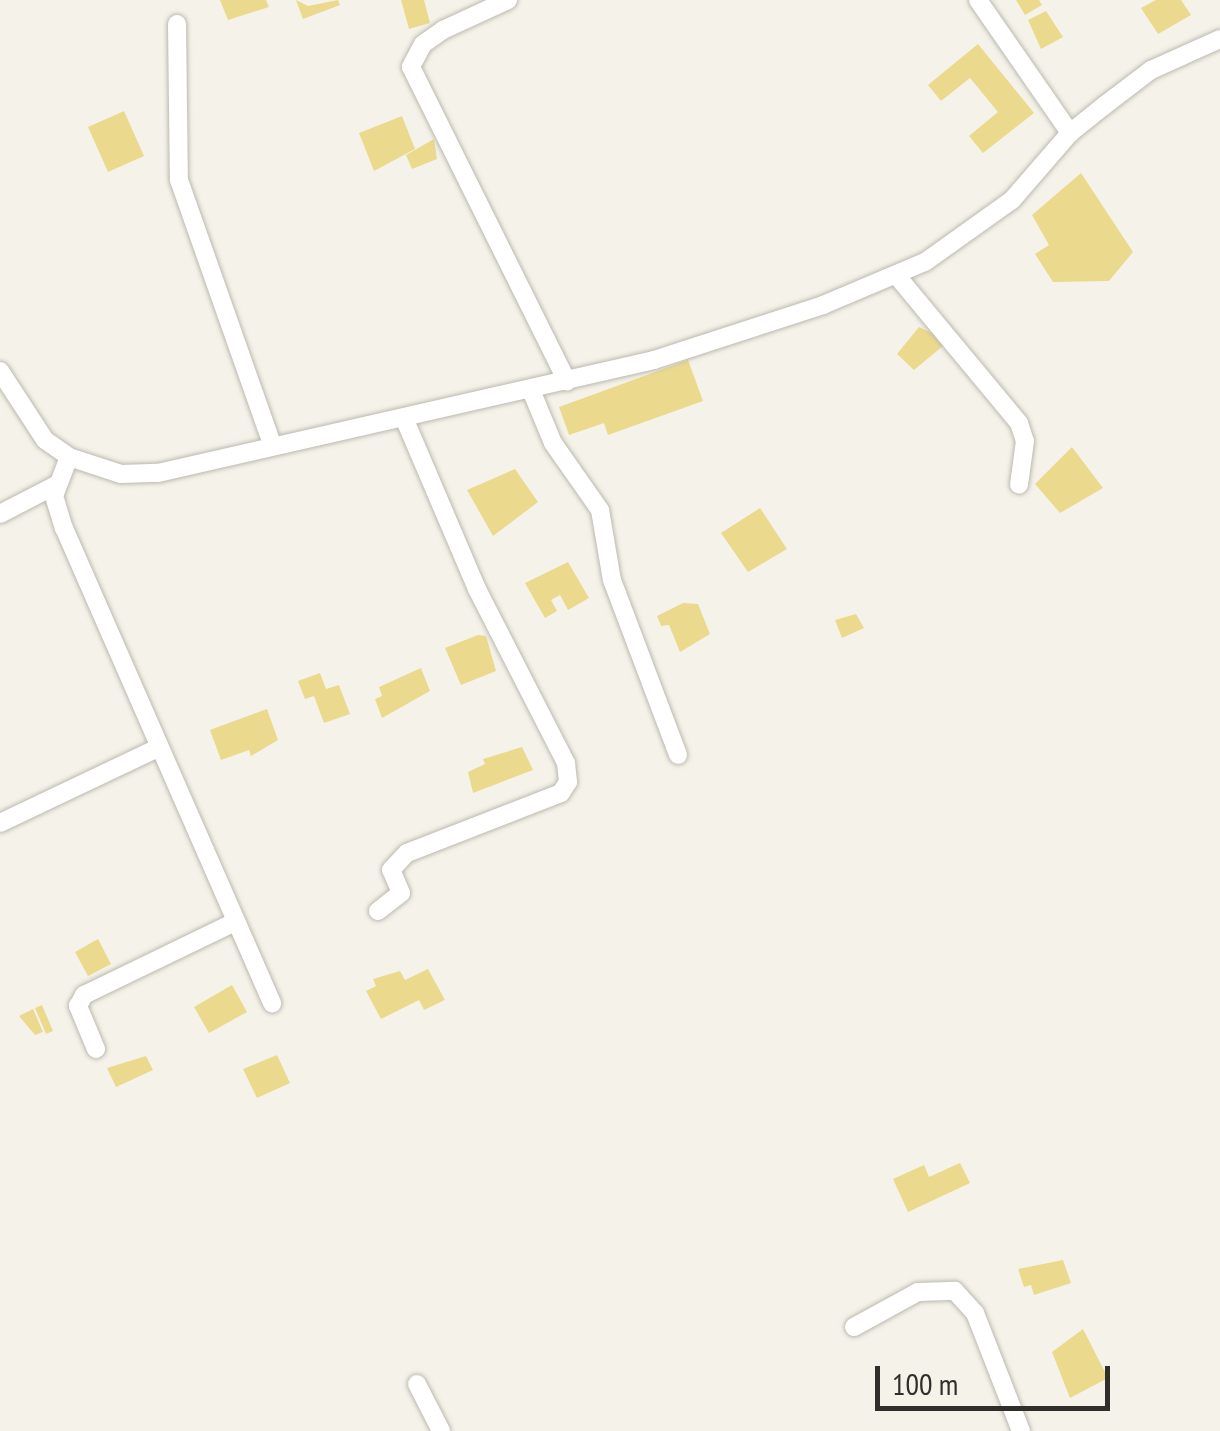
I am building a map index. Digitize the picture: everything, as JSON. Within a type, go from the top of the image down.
[{"type":"street","points":[[508,0],[423,44],[411,67],[568,382]]},
{"type":"street","points":[[978,0],[1070,133]]},
{"type":"street","points":[[177,24],[179,180],[272,444]]},
{"type":"street","points":[[0,371],[25,417],[69,458],[121,474],[158,472],[568,382],[673,354],[898,276],[972,234],[1070,133],[1152,70],[1220,39]]},
{"type":"street","points":[[898,276],[1019,422],[1025,441],[1019,485]]},
{"type":"street","points":[[530,390],[553,443],[600,510],[612,580],[678,754]]},
{"type":"street","points":[[378,911],[401,893],[391,870],[408,853],[561,793],[568,782],[566,763],[476,590],[404,418]]},
{"type":"street","points":[[69,458],[56,486],[60,517],[156,749],[272,1004]]},
{"type":"street","points":[[0,514],[56,486]]},
{"type":"street","points":[[0,823],[156,749]]},
{"type":"street","points":[[96,1049],[78,1006],[84,995],[233,922]]},
{"type":"street","points":[[854,1326],[918,1292],[955,1291],[975,1312],[1021,1431]]},
{"type":"street","points":[[417,1384],[441,1431]]},
{"type":"building","points":[[220,0],[266,0],[269,7],[228,20]]},
{"type":"building","points":[[296,0],[308,6],[338,0],[340,5],[303,19]]},
{"type":"building","points":[[401,0],[424,0],[430,23],[409,29]]},
{"type":"building","points":[[1016,0],[1039,0],[1042,5],[1025,15]]},
{"type":"building","points":[[1156,0],[1181,0],[1191,15],[1158,34],[1141,8]]},
{"type":"building","points":[[1046,11],[1063,37],[1041,49],[1028,20]]},
{"type":"building","points":[[978,44],[1034,113],[983,153],[969,136],[998,112],[970,78],[941,101],[928,85]]},
{"type":"building","points":[[124,111],[144,156],[108,172],[88,127]]},
{"type":"building","points":[[402,116],[415,149],[374,171],[359,133]]},
{"type":"building","points":[[434,139],[437,159],[412,169],[406,155]]},
{"type":"building","points":[[1081,173],[1133,252],[1109,281],[1053,282],[1035,254],[1049,245],[1032,215]]},
{"type":"building","points":[[919,327],[949,341],[914,370],[897,354]]},
{"type":"building","points":[[688,360],[703,401],[608,435],[604,423],[569,435],[559,407]]},
{"type":"building","points":[[1072,447],[1103,488],[1060,513],[1035,484]]},
{"type":"building","points":[[515,469],[538,502],[493,536],[467,490]]},
{"type":"building","points":[[760,508],[787,549],[748,572],[721,533]]},
{"type":"building","points":[[568,562],[589,598],[568,610],[560,595],[551,600],[557,611],[545,618],[525,583]]},
{"type":"building","points":[[683,603],[698,604],[710,634],[680,652],[669,625],[661,626],[657,616]]},
{"type":"building","points":[[856,614],[864,628],[842,638],[835,620]]},
{"type":"building","points":[[478,635],[486,636],[496,671],[461,685],[445,648]]},
{"type":"building","points":[[421,668],[430,691],[382,718],[375,699],[382,696],[379,687]]},
{"type":"building","points":[[320,673],[326,689],[339,685],[350,714],[324,723],[314,696],[305,699],[298,681]]},
{"type":"building","points":[[267,709],[278,740],[251,756],[249,750],[221,760],[210,730]]},
{"type":"building","points":[[522,747],[533,770],[473,793],[468,772],[485,764],[483,759]]},
{"type":"building","points":[[98,939],[111,964],[88,976],[75,952]]},
{"type":"building","points":[[428,969],[445,1000],[424,1010],[419,1000],[381,1019],[366,991],[376,986],[373,979],[400,971],[405,980]]},
{"type":"building","points":[[232,985],[247,1012],[209,1033],[194,1007]]},
{"type":"building","points":[[42,1005],[53,1031],[46,1034],[35,1008]]},
{"type":"building","points":[[33,1009],[43,1032],[35,1035],[19,1016]]},
{"type":"building","points":[[277,1055],[290,1083],[257,1098],[243,1069]]},
{"type":"building","points":[[146,1056],[153,1070],[116,1087],[107,1068]]},
{"type":"building","points":[[960,1163],[970,1183],[908,1212],[893,1179],[924,1165],[929,1177]]},
{"type":"building","points":[[1063,1260],[1071,1283],[1034,1295],[1031,1285],[1024,1287],[1018,1269]]},
{"type":"building","points":[[1083,1329],[1108,1378],[1070,1398],[1052,1352]]}]
